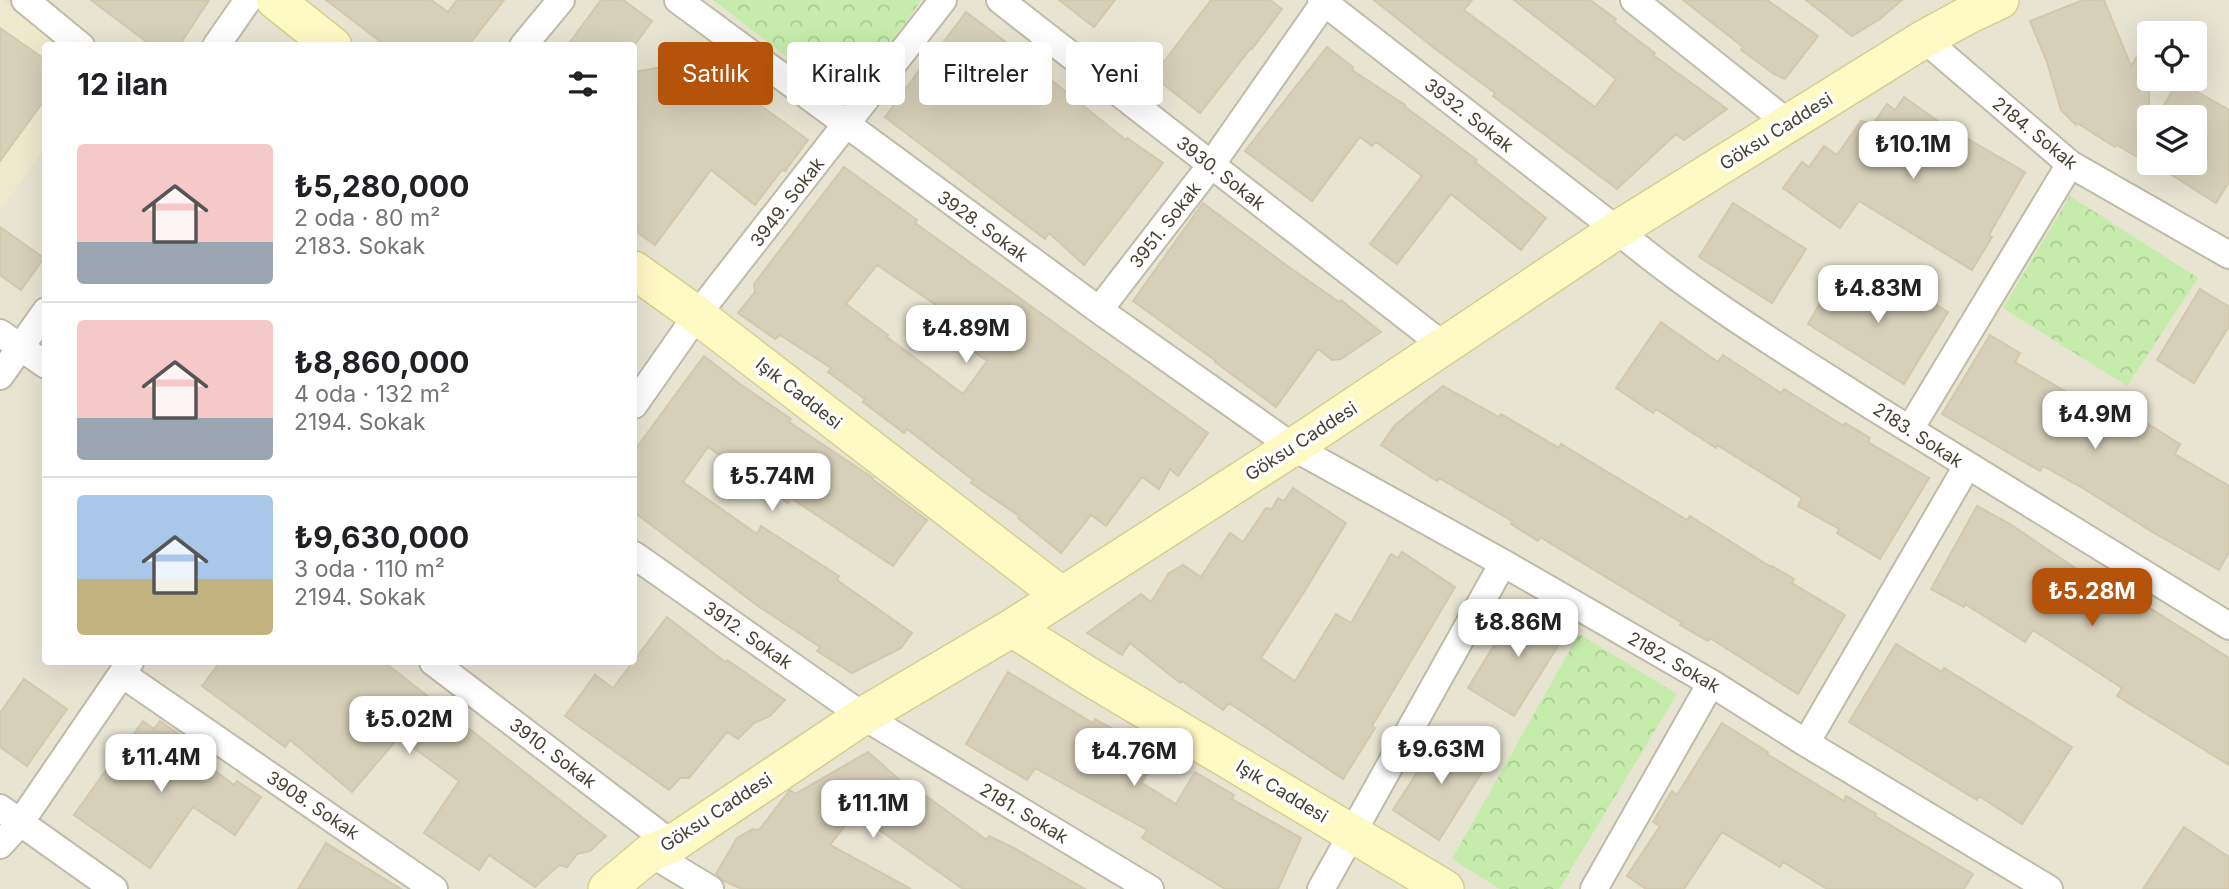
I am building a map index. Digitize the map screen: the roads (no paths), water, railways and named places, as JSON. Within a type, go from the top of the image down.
[{"type":"street","points":[[25,0],[76,42]]},
{"type":"street","points":[[219,42],[248,0]]},
{"type":"street","points":[[275,0],[327,42]]},
{"type":"street","points":[[526,42],[561,0]]},
{"type":"street","name":"3928. Sokak","points":[[678,0],[1099,310],[1293,447]]},
{"type":"street","name":"3949. Sokak","points":[[637,401],[697,315],[943,0]]},
{"type":"street","name":"3930. Sokak","points":[[1000,0],[1444,346]]},
{"type":"street","points":[[1634,0],[1788,123]]},
{"type":"street","name":"3951. Sokak","points":[[1099,310],[1211,165],[1324,1]]},
{"type":"street","name":"3932. Sokak","points":[[1324,1],[1617,230]]},
{"type":"street","name":"Göksu Caddesi","points":[[607,889],[661,849],[863,716],[1062,596],[1293,447],[1617,230],[1924,39],[1972,5]]},
{"type":"street","name":"2184. Sokak","points":[[1924,39],[2070,164],[2225,243]]},
{"type":"street","points":[[1910,429],[2070,164]]},
{"type":"street","name":"2183. Sokak","points":[[1617,230],[1664,269],[1728,315],[1967,467],[2229,625]]},
{"type":"street","name":"Işık Caddesi","points":[[637,272],[697,315],[1062,596]]},
{"type":"street","points":[[0,376],[42,317]]},
{"type":"street","points":[[0,332],[42,362]]},
{"type":"street","name":"2182. Sokak","points":[[1293,447],[1711,682],[1806,743],[2049,889]]},
{"type":"street","points":[[1806,743],[1967,467]]},
{"type":"street","name":"3912. Sokak","points":[[637,557],[863,716]]},
{"type":"street","points":[[1321,889],[1503,563]]},
{"type":"street","name":"Işık Caddesi","points":[[1012,628],[1445,889]]},
{"type":"street","name":"3910. Sokak","points":[[437,665],[710,889]]},
{"type":"street","points":[[0,845],[10,816],[126,668]]},
{"type":"street","name":"3908. Sokak","points":[[126,668],[435,889]]},
{"type":"street","points":[[1594,889],[1711,682]]},
{"type":"street","name":"2181. Sokak","points":[[863,716],[1150,889]]},
{"type":"street","points":[[10,816],[114,889]]}]
